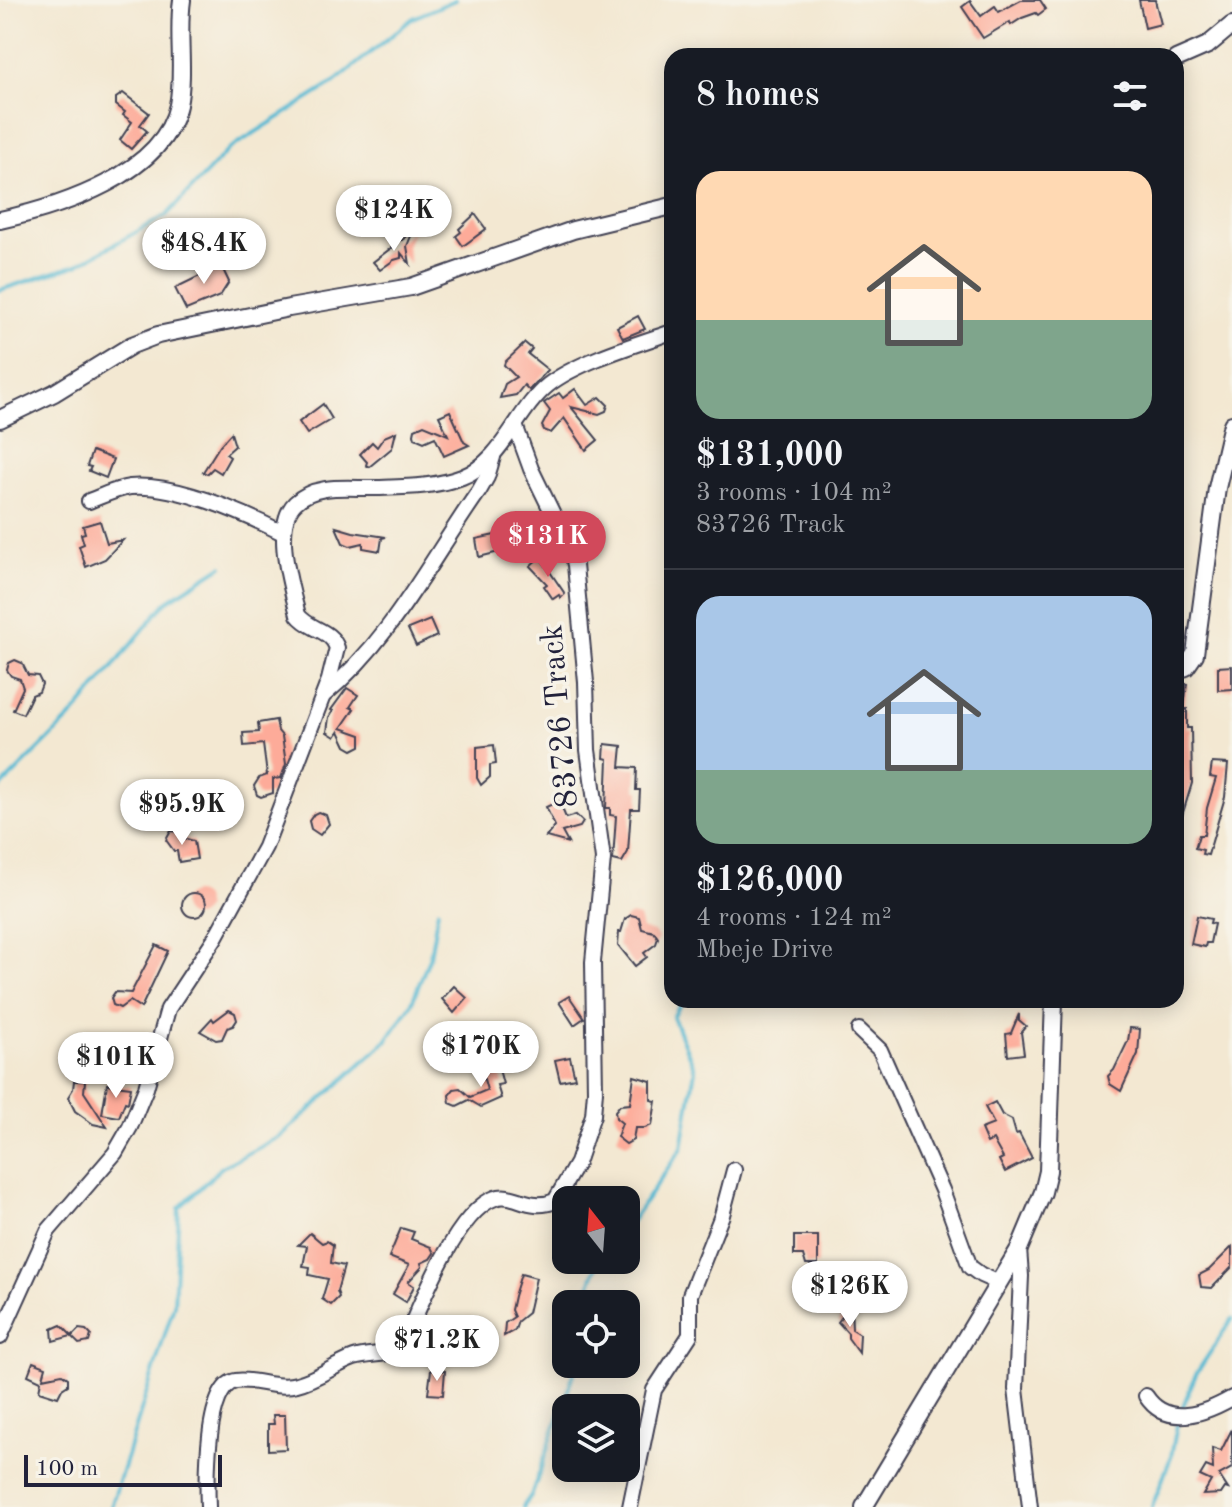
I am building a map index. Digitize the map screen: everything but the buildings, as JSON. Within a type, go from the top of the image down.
[{"type":"street","points":[[0,220],[84,194],[117,177],[148,155],[160,141],[168,131],[179,101],[178,37],[182,0]]},
{"type":"street","points":[[1184,56],[1208,45],[1232,25]]},
{"type":"street","points":[[0,419],[54,393],[132,345],[158,335],[411,287],[573,230],[664,208]]},
{"type":"street","points":[[0,1337],[48,1231],[115,1153],[130,1127],[146,1088],[168,1009],[215,938],[265,847],[323,695],[337,648],[330,635],[304,622],[298,615],[283,533],[288,513],[305,495],[341,488],[439,483],[477,470],[532,400],[551,383],[572,371],[664,335]]},
{"type":"street","points":[[1184,668],[1195,654],[1217,488],[1232,424]]},
{"type":"street","name":"83726 Track","points":[[208,1507],[207,1468],[212,1422],[221,1389],[226,1383],[236,1380],[273,1386],[294,1385],[313,1379],[350,1359],[396,1352],[402,1348],[443,1257],[478,1210],[494,1198],[510,1198],[537,1205],[555,1201],[561,1195],[586,1142],[595,1091],[593,962],[603,859],[588,750],[586,682],[575,565],[531,469],[515,425]]},
{"type":"street","points":[[323,695],[366,656],[399,615],[483,484],[494,452]]},
{"type":"street","points":[[89,501],[129,487],[170,491],[283,533]]},
{"type":"street","points":[[864,1507],[1019,1249],[1038,1206],[1048,1171],[1054,1008]]},
{"type":"street","points":[[859,1030],[880,1050],[938,1180],[970,1267],[999,1283]]},
{"type":"street","points":[[630,1507],[654,1390],[690,1335],[690,1295],[722,1215],[734,1170]]},
{"type":"street","points":[[1019,1249],[1021,1276],[1016,1389],[1030,1507]]},
{"type":"street","points":[[1146,1396],[1153,1408],[1178,1416],[1210,1409],[1232,1398]]},
{"type":"waterway","points":[[0,290],[77,265],[167,215],[229,149],[332,84],[413,18],[455,0]]},
{"type":"waterway","points":[[0,788],[74,714],[166,602],[222,566]]},
{"type":"waterway","points":[[111,1507],[174,1305],[179,1208],[222,1167],[281,1136],[386,1041],[411,1005],[430,956],[438,910]]},
{"type":"waterway","points":[[640,1209],[682,1148],[695,1070],[673,1017],[678,1008]]},
{"type":"waterway","points":[[588,1290],[594,1274]]},
{"type":"waterway","points":[[1181,1411],[1196,1374],[1232,1319]]},
{"type":"waterway","points":[[523,1507],[532,1494],[572,1378]]},
{"type":"waterway","points":[[1152,1507],[1171,1457],[1178,1419]]}]
